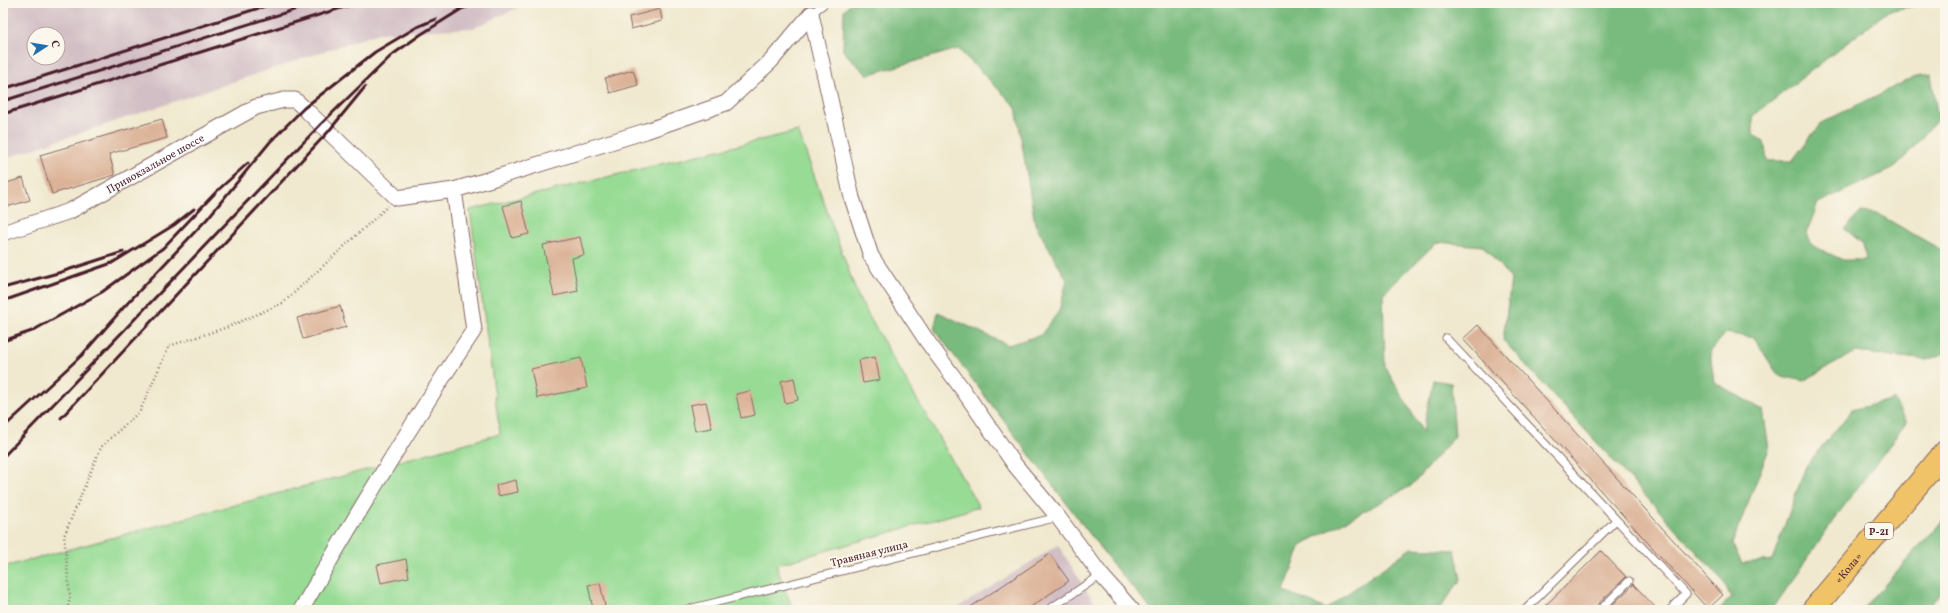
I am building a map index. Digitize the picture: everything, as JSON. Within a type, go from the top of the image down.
[{"type":"highway","name":"«Кола»","points":[[1813,610],[1945,452]]},
{"type":"street","points":[[397,198],[454,190],[646,131],[726,103],[771,61],[811,14]]},
{"type":"street","points":[[811,14],[852,198],[871,256],[927,341],[1015,465],[1058,517],[1101,575],[1132,610]]},
{"type":"street","name":"Привокзальное шоссе","points":[[3,232],[70,211],[256,107],[284,100],[295,100],[397,198]]},
{"type":"street","points":[[301,610],[355,517],[423,406],[474,330],[454,190]]},
{"type":"lane","points":[[811,14],[824,3]]},
{"type":"lane","points":[[1446,338],[1686,594],[1670,610]]},
{"type":"lane","name":"Травяная улица","points":[[686,610],[1058,517]]},
{"type":"lane","points":[[1525,610],[1616,520]]},
{"type":"lane","points":[[1048,610],[1101,575]]},
{"type":"lane","points":[[1600,610],[1629,580]]},
{"type":"path","points":[[67,610],[70,598],[64,536],[101,447],[140,411],[169,346],[228,327],[283,303],[397,198]]},
{"type":"shaded area","points":[[3,3],[528,3],[474,28],[379,33],[3,159]]},
{"type":"shaded area","points":[[1058,545],[1099,610],[954,610]]},
{"type":"green space","points":[[851,3],[1930,3],[1888,11],[1753,116],[1753,135],[1764,141],[1767,161],[1792,161],[1821,123],[1912,78],[1931,74],[1938,119],[1896,167],[1818,203],[1806,234],[1813,246],[1843,260],[1866,260],[1863,244],[1845,229],[1861,212],[1878,214],[1945,252],[1945,353],[1928,360],[1856,352],[1803,381],[1778,375],[1754,338],[1726,333],[1710,351],[1714,382],[1763,410],[1769,449],[1732,544],[1742,563],[1772,560],[1806,466],[1852,410],[1894,399],[1906,423],[1835,518],[1772,610],[1718,610],[1731,598],[1724,582],[1503,340],[1511,279],[1483,246],[1437,242],[1383,294],[1385,367],[1423,432],[1433,380],[1451,383],[1455,436],[1411,486],[1301,545],[1284,591],[1326,609],[1411,548],[1455,550],[1461,579],[1439,610],[1152,610],[1114,566],[934,329],[938,312],[1008,345],[1041,335],[1059,311],[1067,280],[1035,224],[1016,107],[958,49],[867,75],[843,51],[844,10]]},
{"type":"green space","points":[[798,131],[859,299],[979,507],[776,565],[793,610],[3,610],[3,567],[500,434],[470,210]]},
{"type":"green space","points":[[1945,518],[1945,588],[1926,610],[1862,610]]},
{"type":"building","points":[[660,9],[662,21],[631,29],[629,17]]},
{"type":"building","points":[[633,70],[638,85],[610,93],[605,78]]},
{"type":"building","points":[[162,119],[167,138],[109,154],[115,175],[52,194],[40,155]]},
{"type":"building","points":[[23,178],[30,200],[3,208],[3,184]]},
{"type":"building","points":[[521,201],[529,234],[512,238],[503,206]]},
{"type":"building","points":[[580,237],[584,255],[572,258],[578,291],[554,296],[543,245]]},
{"type":"building","points":[[340,306],[346,327],[303,339],[297,318]]},
{"type":"building","points":[[1478,325],[1723,595],[1708,609],[1463,339]]},
{"type":"building","points":[[875,357],[880,380],[863,383],[859,360]]},
{"type":"building","points":[[581,358],[587,388],[537,398],[531,369]]},
{"type":"building","points":[[794,378],[798,400],[785,403],[781,381]]},
{"type":"building","points":[[750,391],[755,415],[741,418],[736,394]]},
{"type":"building","points":[[706,402],[712,428],[695,431],[690,405]]},
{"type":"building","points":[[516,480],[518,492],[498,496],[496,485]]},
{"type":"building","points":[[1601,551],[1626,577],[1596,606],[1595,610],[1541,610]]},
{"type":"building","points":[[1050,554],[1069,581],[1026,610],[966,610]]},
{"type":"building","points":[[406,559],[409,577],[381,583],[377,565]]},
{"type":"building","points":[[600,583],[605,606],[593,609],[588,585]]},
{"type":"building","points":[[1633,585],[1658,610],[1607,610]]},
{"type":"railway","points":[[3,89],[275,3]]},
{"type":"railway","points":[[3,101],[316,3]]},
{"type":"railway","points":[[3,114],[357,3]]},
{"type":"railway","points":[[458,10],[478,3]]},
{"type":"railway","points":[[3,457],[321,124],[392,55],[420,35],[463,8]]},
{"type":"railway","points":[[3,428],[82,355],[124,307],[207,219],[270,142],[304,108],[375,52],[417,27],[436,19]]},
{"type":"railway","points":[[61,418],[328,132],[365,87]]},
{"type":"railway","points":[[3,341],[32,331],[102,292],[163,248],[217,191],[248,163]]},
{"type":"railway","points":[[3,301],[112,263],[174,225],[194,209]]},
{"type":"railway","points":[[3,288],[58,273],[123,252]]}]
